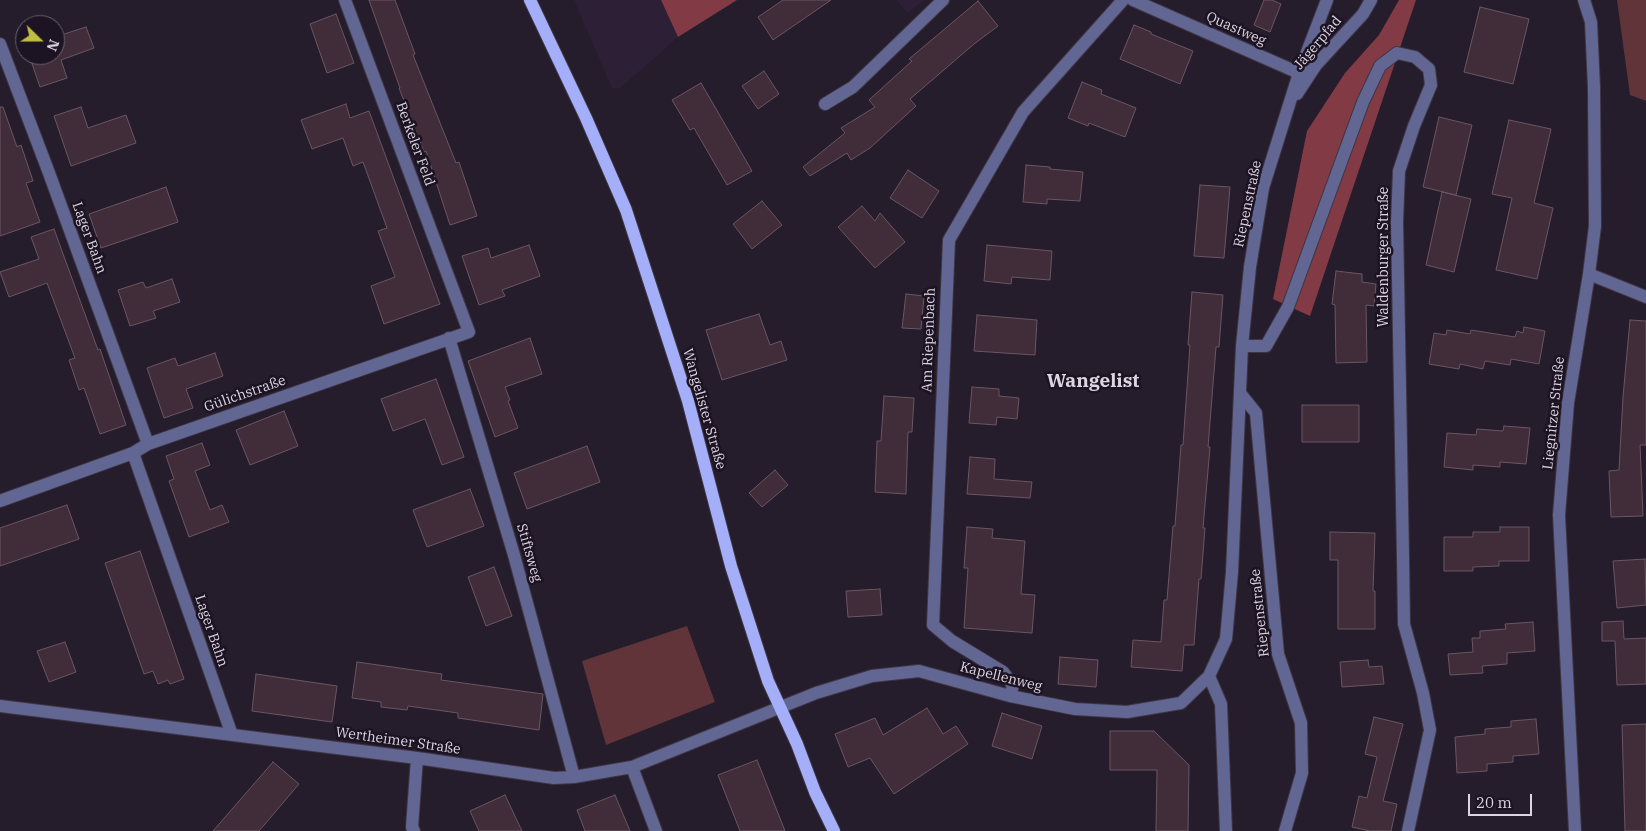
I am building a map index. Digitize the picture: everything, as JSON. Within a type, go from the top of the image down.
[{"type":"main road","name":"Wangelister Straße","points":[[530,0],[586,118],[626,210],[688,401],[731,566],[768,681],[815,792],[834,831]]},
{"type":"street","name":"Berkeler Feld","points":[[345,0],[456,299]]},
{"type":"street","points":[[825,104],[853,87],[943,0]]},
{"type":"street","name":"Am Riepenbach","points":[[1010,696],[1014,684],[1004,672],[952,641],[933,625],[949,240],[1023,112],[1123,0]]},
{"type":"street","name":"Quastweg","points":[[1133,0],[1299,73]]},
{"type":"street","name":"Riepenstraße","points":[[1209,676],[1226,639],[1232,572],[1242,346],[1250,267],[1263,188],[1299,73],[1327,0]]},
{"type":"street","name":"Jägerpfad","points":[[1289,107],[1316,65],[1363,14],[1371,0]]},
{"type":"street","name":"Liegnitzer Straße","points":[[1575,831],[1559,515],[1568,403],[1595,226],[1594,88],[1591,22],[1584,0]]},
{"type":"street","name":"Lager Bahn","points":[[0,44],[148,444]]},
{"type":"street","name":"Waldenburger Straße","points":[[1242,346],[1266,346],[1288,307],[1362,102],[1380,66],[1397,54],[1415,57],[1429,69],[1431,86],[1414,126],[1399,171],[1396,222],[1402,547],[1404,624],[1423,693],[1430,730],[1408,831]]},
{"type":"street","points":[[1589,274],[1646,297]]},
{"type":"street","name":"Gülichstraße","points":[[0,501],[133,453],[148,444],[469,332],[456,299]]},
{"type":"street","name":"Stiftsweg","points":[[450,338],[514,555],[574,777]]},
{"type":"street","name":"Riepenstraße","points":[[1240,392],[1256,413],[1278,654],[1301,723],[1302,773],[1285,831]]},
{"type":"street","name":"Lager Bahn","points":[[133,453],[232,735]]},
{"type":"street","name":"Kapellenweg","points":[[781,708],[816,694],[872,676],[919,671],[1010,696],[1076,709],[1127,712],[1181,703],[1209,676]]},
{"type":"street","points":[[1209,676],[1221,704],[1226,831]]},
{"type":"street","name":"Wertheimer Straße","points":[[0,706],[417,758],[554,778],[574,777],[632,767],[781,708]]},
{"type":"street","points":[[414,831],[412,827],[417,758]]},
{"type":"street","points":[[632,767],[656,831]]},
{"type":"shaded area","points":[[574,0],[661,0],[678,37],[620,88],[612,88]]},
{"type":"shaded area","points":[[661,0],[737,0],[678,37]]},
{"type":"shaded area","points":[[897,0],[924,0],[907,13]]},
{"type":"shaded area","points":[[1399,0],[1416,0],[1310,316],[1273,299],[1307,131],[1345,73],[1379,35]]},
{"type":"shaded area","points":[[1617,0],[1646,0],[1646,101],[1630,95]]},
{"type":"shaded area","points":[[687,626],[715,702],[606,745],[582,661]]},
{"type":"building","points":[[369,0],[395,0],[415,54],[413,55],[456,163],[459,162],[477,216],[450,225],[426,151],[424,152],[399,88]]},
{"type":"building","points":[[783,0],[831,0],[773,40],[758,17]]},
{"type":"building","points":[[1264,0],[1272,0],[1281,4],[1270,32],[1254,25]]},
{"type":"building","points":[[978,1],[998,26],[910,99],[916,106],[870,148],[851,160],[847,153],[810,176],[803,167],[845,133],[841,128],[875,107],[869,100],[912,61],[909,59]]},
{"type":"building","points":[[1480,7],[1529,19],[1513,84],[1464,72]]},
{"type":"building","points":[[336,14],[354,63],[327,73],[310,24]]},
{"type":"building","points":[[1134,25],[1193,51],[1180,84],[1120,59]]},
{"type":"building","points":[[86,27],[94,48],[65,59],[65,34]]},
{"type":"building","points":[[32,65],[63,65],[67,78],[40,87]]},
{"type":"building","points":[[764,71],[779,94],[758,109],[742,86]]},
{"type":"building","points":[[1082,82],[1102,90],[1101,94],[1136,108],[1125,137],[1089,123],[1088,126],[1068,118]]},
{"type":"building","points":[[701,83],[752,171],[727,185],[694,128],[690,130],[672,100]]},
{"type":"building","points":[[346,104],[350,118],[369,111],[440,304],[384,324],[371,286],[395,277],[378,231],[387,228],[363,162],[353,166],[343,138],[312,149],[301,120]]},
{"type":"building","points":[[0,107],[3,107],[17,147],[21,145],[33,181],[26,183],[40,222],[0,236]]},
{"type":"building","points":[[81,107],[88,128],[126,115],[136,143],[71,166],[54,116]]},
{"type":"building","points":[[1439,117],[1472,125],[1456,195],[1423,187]]},
{"type":"building","points":[[1509,120],[1551,129],[1534,203],[1553,208],[1537,279],[1496,270],[1512,198],[1492,194]]},
{"type":"building","points":[[1026,165],[1083,172],[1080,201],[1047,199],[1047,204],[1023,202]]},
{"type":"building","points":[[908,170],[939,191],[922,218],[890,198]]},
{"type":"building","points":[[1200,185],[1230,187],[1224,258],[1194,256]]},
{"type":"building","points":[[166,187],[178,222],[101,248],[89,214]]},
{"type":"building","points":[[1442,192],[1471,199],[1454,272],[1426,265]]},
{"type":"building","points":[[762,201],[782,225],[752,249],[733,224]]},
{"type":"building","points":[[862,206],[875,221],[880,213],[905,242],[875,268],[838,227]]},
{"type":"building","points":[[54,229],[98,350],[100,349],[126,425],[100,434],[84,388],[79,390],[69,360],[75,358],[47,283],[9,297],[0,272],[39,259],[31,237]]},
{"type":"building","points":[[529,245],[540,276],[502,290],[505,296],[479,305],[462,256],[488,248],[491,258]]},
{"type":"building","points":[[987,245],[1052,251],[1050,280],[1012,277],[1011,284],[984,281]]},
{"type":"building","points":[[1336,271],[1362,274],[1362,282],[1376,284],[1374,306],[1366,305],[1367,362],[1336,363],[1335,305],[1332,304]]},
{"type":"building","points":[[172,279],[180,302],[153,311],[156,318],[130,326],[118,290],[143,282],[146,288]]},
{"type":"building","points":[[1192,292],[1223,295],[1219,347],[1216,347],[1203,528],[1205,528],[1194,645],[1184,645],[1182,671],[1131,667],[1133,640],[1161,642],[1164,600],[1167,600],[1173,526],[1175,526],[1181,445],[1183,445]]},
{"type":"building","points":[[906,294],[924,296],[921,329],[902,328]]},
{"type":"building","points":[[759,314],[770,345],[781,341],[787,360],[722,380],[706,330]]},
{"type":"building","points":[[977,315],[1037,320],[1035,355],[974,351]]},
{"type":"building","points":[[1630,320],[1646,321],[1646,445],[1640,445],[1643,516],[1611,517],[1609,471],[1619,470]]},
{"type":"building","points":[[1524,327],[1545,331],[1539,364],[1511,359],[1510,365],[1485,361],[1483,369],[1460,364],[1459,369],[1429,364],[1434,333],[1446,335],[1447,330],[1470,334],[1471,330],[1515,337],[1517,331],[1523,333]]},
{"type":"building","points":[[530,338],[542,374],[505,387],[518,428],[495,437],[468,361]]},
{"type":"building","points":[[215,353],[223,376],[186,389],[193,408],[164,418],[147,368],[175,358],[178,366]]},
{"type":"building","points":[[436,379],[464,457],[442,465],[425,419],[393,431],[381,399]]},
{"type":"building","points":[[972,387],[999,389],[999,396],[1019,398],[1017,419],[997,417],[996,425],[969,423]]},
{"type":"building","points":[[884,396],[914,398],[912,432],[908,432],[906,494],[875,492],[877,441],[881,441]]},
{"type":"building","points":[[1302,405],[1359,405],[1359,442],[1302,442]]},
{"type":"building","points":[[284,411],[298,446],[250,465],[236,430]]},
{"type":"building","points":[[1504,426],[1530,428],[1526,464],[1500,462],[1500,467],[1473,465],[1473,470],[1444,467],[1447,433],[1476,435],[1477,429],[1503,431]]},
{"type":"building","points":[[202,443],[210,465],[195,471],[210,510],[222,505],[229,522],[189,537],[169,481],[174,479],[166,456]]},
{"type":"building","points":[[587,446],[600,482],[527,509],[514,473]]},
{"type":"building","points":[[970,457],[995,459],[994,479],[1032,482],[1030,498],[967,494]]},
{"type":"building","points":[[775,470],[788,485],[762,507],[749,493]]},
{"type":"building","points":[[470,489],[484,526],[427,547],[413,510]]},
{"type":"building","points":[[67,505],[79,539],[0,566],[0,528]]},
{"type":"building","points":[[967,527],[993,529],[992,538],[1025,541],[1021,594],[1035,595],[1032,633],[964,628],[968,568],[964,568]]},
{"type":"building","points":[[1500,527],[1529,527],[1529,561],[1499,561],[1499,566],[1473,567],[1473,571],[1444,571],[1444,537],[1473,537],[1473,532],[1500,532]]},
{"type":"building","points":[[1330,532],[1375,533],[1373,591],[1375,591],[1375,629],[1338,629],[1338,560],[1330,560]]},
{"type":"building","points":[[140,551],[184,679],[170,684],[168,680],[158,684],[153,671],[144,674],[105,563]]},
{"type":"building","points":[[1645,559],[1646,605],[1617,608],[1613,561]]},
{"type":"building","points":[[494,567],[512,616],[486,626],[468,577]]},
{"type":"building","points":[[880,589],[882,615],[848,617],[846,591]]},
{"type":"building","points":[[1623,621],[1624,639],[1646,638],[1646,684],[1617,685],[1615,641],[1602,641],[1602,622]]},
{"type":"building","points":[[1533,622],[1535,651],[1507,653],[1507,664],[1482,666],[1483,673],[1450,675],[1448,654],[1473,652],[1472,638],[1480,638],[1480,631],[1506,629],[1505,624]]},
{"type":"building","points":[[65,642],[76,672],[49,682],[37,651]]},
{"type":"building","points":[[1060,657],[1098,660],[1096,687],[1058,684]]},
{"type":"building","points":[[1368,660],[1369,667],[1382,666],[1384,684],[1342,687],[1340,662]]},
{"type":"building","points":[[357,662],[442,674],[441,680],[543,694],[539,730],[458,718],[458,713],[408,706],[407,710],[381,707],[381,702],[352,698]]},
{"type":"building","points":[[256,674],[337,686],[332,722],[252,711]]},
{"type":"building","points":[[927,708],[943,734],[956,726],[968,744],[894,794],[870,758],[848,767],[835,734],[875,718],[883,735]]},
{"type":"building","points":[[1002,713],[1042,726],[1032,759],[992,746]]},
{"type":"building","points":[[1374,717],[1403,724],[1383,801],[1397,804],[1391,831],[1370,831],[1352,827],[1359,796],[1367,798],[1377,757],[1365,754]]},
{"type":"building","points":[[1536,719],[1539,754],[1513,756],[1513,762],[1487,764],[1487,771],[1457,773],[1455,737],[1485,734],[1485,729],[1511,727],[1511,721]]},
{"type":"building","points":[[1646,724],[1646,831],[1625,831],[1622,725]]},
{"type":"building","points":[[1110,731],[1154,731],[1189,765],[1188,831],[1156,831],[1157,770],[1110,770]]},
{"type":"building","points":[[757,760],[785,831],[740,831],[718,775]]},
{"type":"building","points":[[273,762],[299,784],[259,831],[213,831]]},
{"type":"building","points":[[505,795],[522,831],[479,831],[470,811]]},
{"type":"building","points":[[615,795],[630,831],[585,831],[577,810]]},
{"type":"district","name":"Wangelist","points":[[1093,382]]}]
